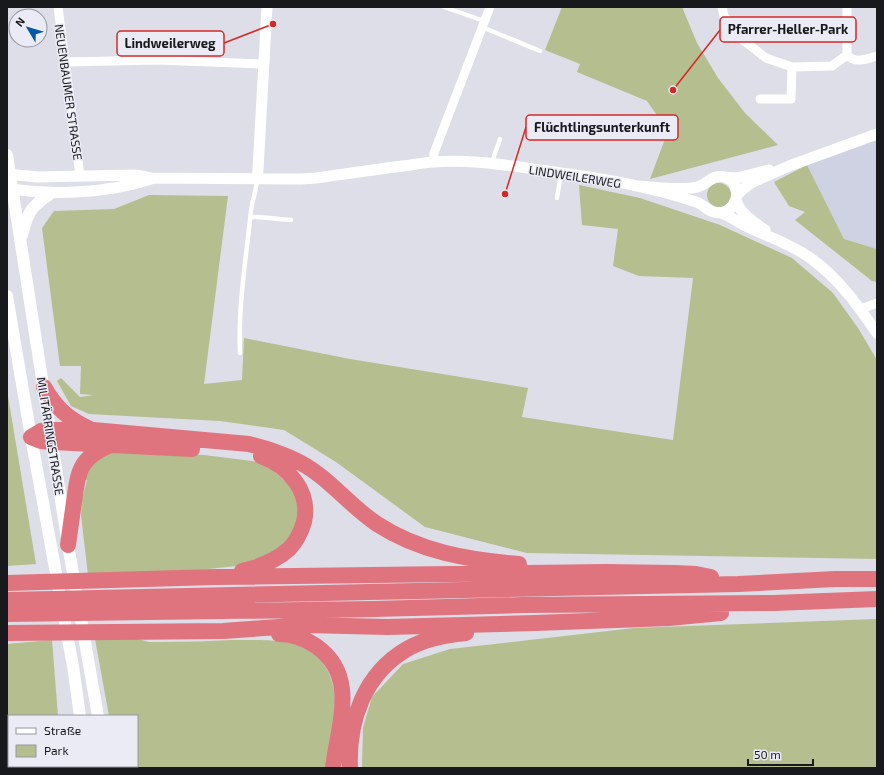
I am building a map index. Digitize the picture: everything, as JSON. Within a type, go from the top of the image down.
[{"type":"highway","points":[[44,387],[50,397],[65,414],[75,422],[93,430]]},
{"type":"highway","points":[[51,436],[93,430],[249,444],[302,463],[323,478],[376,523],[401,538],[425,548],[457,557],[484,561],[605,572]]},
{"type":"highway","points":[[31,437],[42,431],[51,436],[110,445],[228,451],[250,454],[270,460],[279,465],[289,473],[298,484],[305,501],[305,513],[300,533],[293,544],[283,554],[271,562],[254,568],[215,577]]},
{"type":"highway","points":[[68,545],[78,474],[89,457],[98,450],[110,445]]},
{"type":"highway","points":[[7,583],[215,577],[605,572],[696,574],[738,584]]},
{"type":"highway","points":[[96,606],[738,584],[835,579],[877,579]]},
{"type":"highway","points":[[7,600],[49,606],[326,610],[524,605],[774,603],[877,599]]},
{"type":"highway","points":[[7,633],[223,631],[306,625],[387,627],[669,618],[722,612],[774,603]]},
{"type":"highway","points":[[7,614],[49,606]]},
{"type":"highway","points":[[223,631],[326,610]]},
{"type":"highway","points":[[350,768],[350,739],[361,698],[381,670],[399,654],[429,640],[461,633],[534,623]]},
{"type":"highway","points":[[223,631],[252,634],[294,635],[312,643],[324,651],[329,657],[339,675],[343,692],[343,704],[333,768]]},
{"type":"main road","name":"MILITÄRRINGSTRASSE","points":[[7,155],[10,189],[20,240],[68,545],[98,715]]},
{"type":"main road","points":[[20,240],[26,218],[30,210],[36,203],[51,193]]},
{"type":"main road","name":"MILITÄRRINGSTRASSE","points":[[7,296],[73,666],[80,715]]},
{"type":"street","name":"NEUENBAUMER STRASSE","points":[[58,7],[80,176]]},
{"type":"street","points":[[257,178],[267,7]]},
{"type":"street","points":[[433,162],[434,153],[490,7]]},
{"type":"street","points":[[722,7],[724,16],[743,40],[766,58],[792,67],[832,66],[847,55]]},
{"type":"street","points":[[847,7],[847,55],[850,59],[856,61],[877,56]]},
{"type":"street","points":[[65,62],[156,60],[264,64]]},
{"type":"street","points":[[760,99],[791,100],[792,67]]},
{"type":"street","points":[[721,213],[730,209],[742,188],[751,183],[789,166],[877,134]]},
{"type":"street","name":"LINDWEILERWEG","points":[[8,174],[37,177],[135,176],[151,178],[316,178],[433,162],[492,164],[561,173],[639,186],[698,202],[716,213],[728,215],[739,223],[780,241]]},
{"type":"street","name":"LINDWEILERWEG","points":[[639,186],[689,189],[698,187],[711,178],[717,176],[737,178],[789,166]]},
{"type":"street","points":[[724,177],[730,180],[734,185],[738,207],[780,241],[812,259],[848,292],[877,333]]},
{"type":"street","name":"LINDWEILERWEG","points":[[10,189],[51,193],[110,188],[135,184],[151,178]]},
{"type":"street","points":[[705,182],[700,194],[706,208]]},
{"type":"street","points":[[861,309],[877,304]]},
{"type":"lane","points":[[444,7],[540,51]]},
{"type":"lane","points":[[492,164],[500,139]]},
{"type":"lane","points":[[557,198],[561,173]]},
{"type":"lane","points":[[240,352],[239,326],[251,208],[257,188],[257,178]]},
{"type":"lane","points":[[250,217],[270,217],[275,219],[291,220]]},
{"type":"shaded area","points":[[873,141],[877,141],[877,249],[844,239],[807,165]]},
{"type":"green space","points":[[562,7],[682,7],[697,43],[718,78],[745,113],[778,145],[650,179],[668,131],[647,101],[577,72],[580,64],[545,50]]},
{"type":"green space","points":[[807,165],[844,239],[877,249],[877,282],[872,281],[795,220],[805,212],[789,206],[774,182]]},
{"type":"green space","points":[[719,183],[727,187],[731,195],[727,203],[719,207],[711,203],[707,195],[711,187]]},
{"type":"green space","points":[[579,185],[640,198],[720,225],[792,258],[833,293],[858,328],[877,360],[877,559],[527,553],[425,527],[336,462],[284,430],[220,421],[89,414],[71,406],[57,381],[61,378],[80,397],[94,395],[80,394],[81,366],[60,366],[42,228],[54,211],[114,209],[149,195],[228,196],[204,384],[242,380],[244,338],[350,359],[528,388],[522,417],[673,440],[693,278],[639,276],[613,266],[618,229],[582,225]]},
{"type":"green space","points":[[7,390],[36,564],[7,566]]},
{"type":"green space","points":[[107,452],[204,455],[252,461],[267,465],[296,491],[299,524],[282,549],[237,566],[179,572],[88,575],[81,515],[82,499],[87,480],[81,478],[83,473]]},
{"type":"green space","points":[[877,619],[877,768],[362,768],[363,728],[372,697],[403,664],[450,649],[634,628]]},
{"type":"green space","points":[[135,638],[149,642],[265,640],[295,644],[309,650],[320,659],[329,672],[334,690],[335,708],[327,768],[115,768],[138,767],[138,715],[109,715],[95,639]]},
{"type":"green space","points":[[52,640],[58,715],[8,715],[8,767],[63,768],[7,768],[7,644]]},
{"type":"place","name":"Lindweilerweg","points":[[273,24]]},
{"type":"place","name":"Pfarrer-Heller-Park","points":[[673,90]]},
{"type":"place","name":"Flüchtlingsunterkunft","points":[[505,194]]}]
